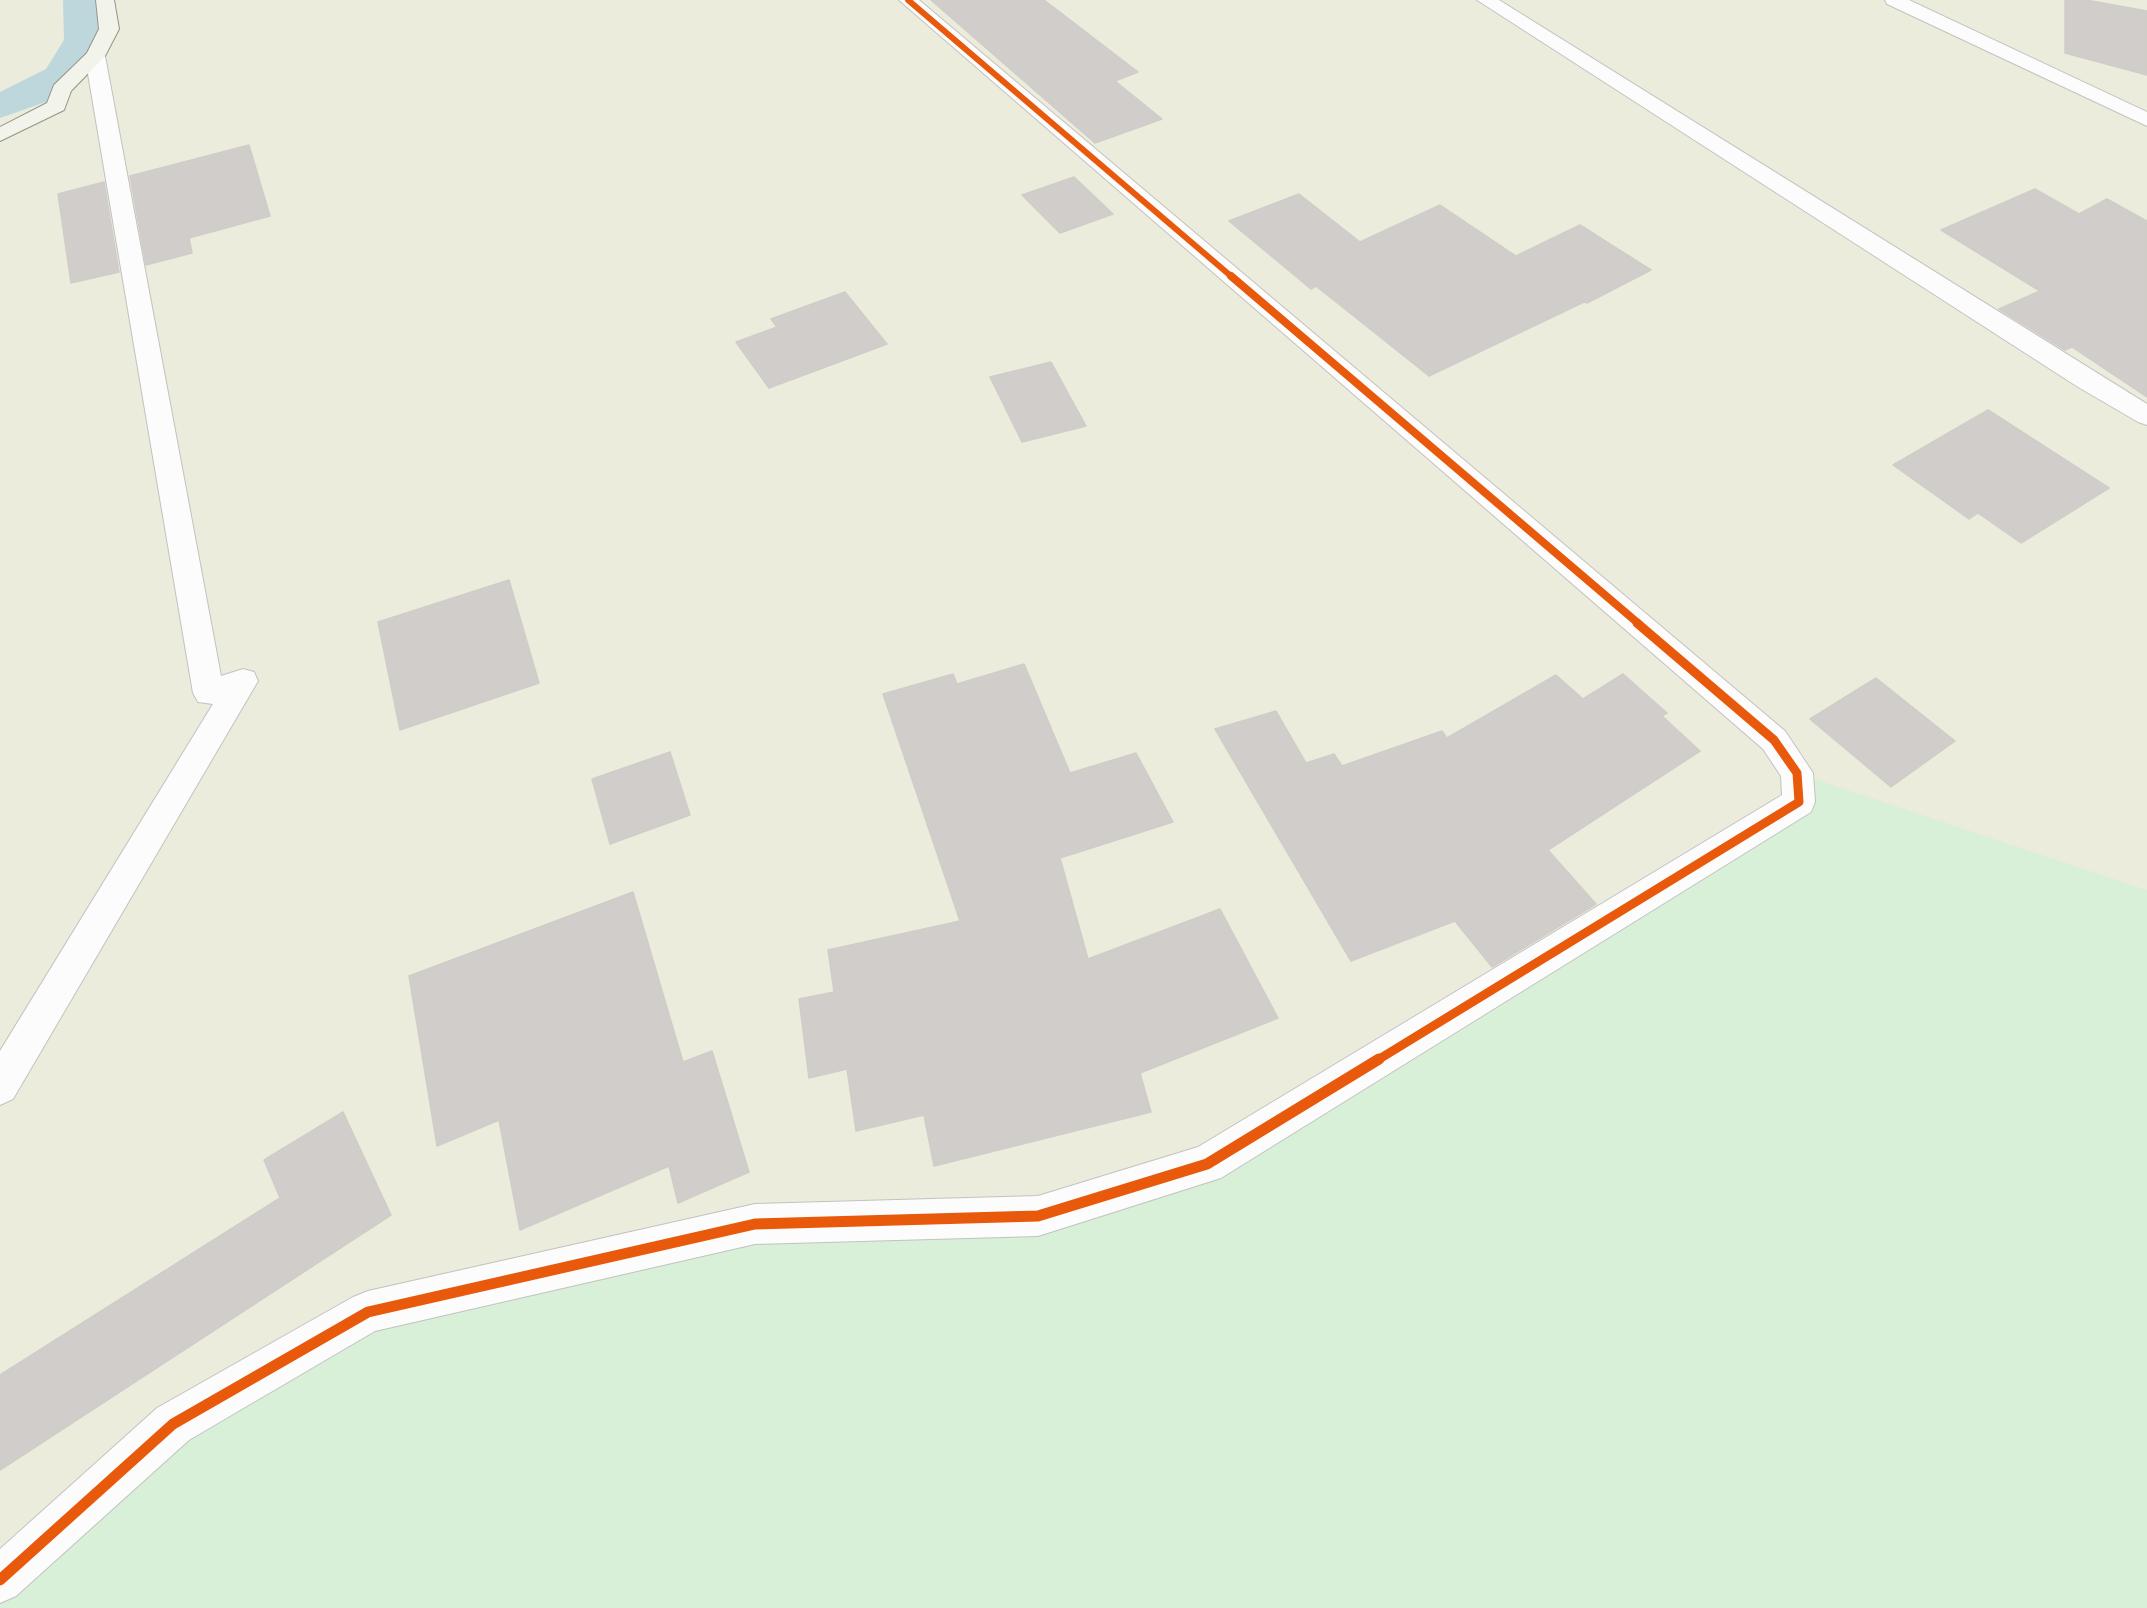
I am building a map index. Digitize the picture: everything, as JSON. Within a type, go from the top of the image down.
[{"type":"street","points":[[0,135],[57,106],[61,89],[95,56],[109,29],[105,0]]},
{"type":"street","points":[[0,1580],[173,1424],[368,1312],[755,1224],[1038,1216],[1207,1164],[1799,802],[1797,773],[1774,740],[908,0]]},
{"type":"street","points":[[1486,0],[2087,381],[2147,416]]},
{"type":"street","points":[[1894,0],[2147,120]]},
{"type":"street","points":[[0,1086],[243,681],[209,693],[95,56]]},
{"type":"green space","points":[[0,0],[2147,0],[2147,890],[1797,774],[1799,802],[1207,1164],[0,1580]]},
{"type":"green space","points":[[1797,773],[2147,890],[2147,1608],[0,1608],[0,1580],[173,1424],[368,1312],[755,1224],[1038,1216],[1207,1164],[1799,802]]},
{"type":"building","points":[[931,0],[1044,0],[1138,72],[1115,81],[1162,119],[1095,143]]},
{"type":"building","points":[[2065,0],[2086,0],[2147,11],[2147,75],[2065,53]]},
{"type":"building","points":[[249,145],[270,216],[189,238],[192,253],[146,265],[130,176]]},
{"type":"building","points":[[1074,177],[1113,214],[1060,233],[1022,195]]},
{"type":"building","points":[[104,182],[119,272],[71,283],[58,194]]},
{"type":"building","points":[[2035,189],[2079,214],[2107,199],[2147,221],[2147,397],[2072,347],[2065,350],[1999,309],[2040,291],[1941,230]]},
{"type":"building","points":[[1299,194],[1360,242],[1440,205],[1516,256],[1580,225],[1651,270],[1587,303],[1584,302],[1429,376],[1316,286],[1311,289],[1229,221]]},
{"type":"building","points":[[845,292],[887,344],[769,388],[736,342],[777,327],[771,319]]},
{"type":"building","points":[[1051,362],[1086,426],[1022,442],[990,377]]},
{"type":"building","points":[[1988,410],[2109,488],[2021,543],[1978,513],[1969,519],[1893,465]]},
{"type":"building","points":[[509,580],[539,683],[400,730],[378,622]]},
{"type":"building","points":[[1024,664],[1070,773],[1136,753],[1173,822],[1060,858],[1088,959],[1220,909],[1278,1018],[1140,1073],[1151,1112],[934,1166],[924,1115],[856,1131],[847,1069],[809,1078],[799,999],[834,992],[828,950],[960,921],[883,694],[953,674],[957,684]]},
{"type":"building","points":[[1623,674],[1667,713],[1662,716],[1700,751],[1548,850],[1596,904],[1492,967],[1455,921],[1351,961],[1215,729],[1276,711],[1306,763],[1334,754],[1342,766],[1442,731],[1447,738],[1556,675],[1583,699]]},
{"type":"building","points":[[1876,678],[1955,741],[1891,787],[1810,719]]},
{"type":"building","points":[[670,752],[690,815],[610,844],[592,779]]},
{"type":"building","points":[[633,892],[683,1062],[712,1051],[749,1172],[678,1203],[669,1166],[520,1230],[499,1120],[437,1146],[409,976]]},
{"type":"building","points":[[343,1112],[391,1215],[0,1470],[0,1375],[280,1198],[264,1160]]},
{"type":"waterway","points":[[0,106],[32,93],[61,77],[83,40],[81,0]]},
{"type":"cycle path","points":[[0,1580],[173,1424],[368,1312],[755,1224],[1038,1216],[1207,1164],[1799,802],[1797,773],[1774,740],[908,0]]}]
